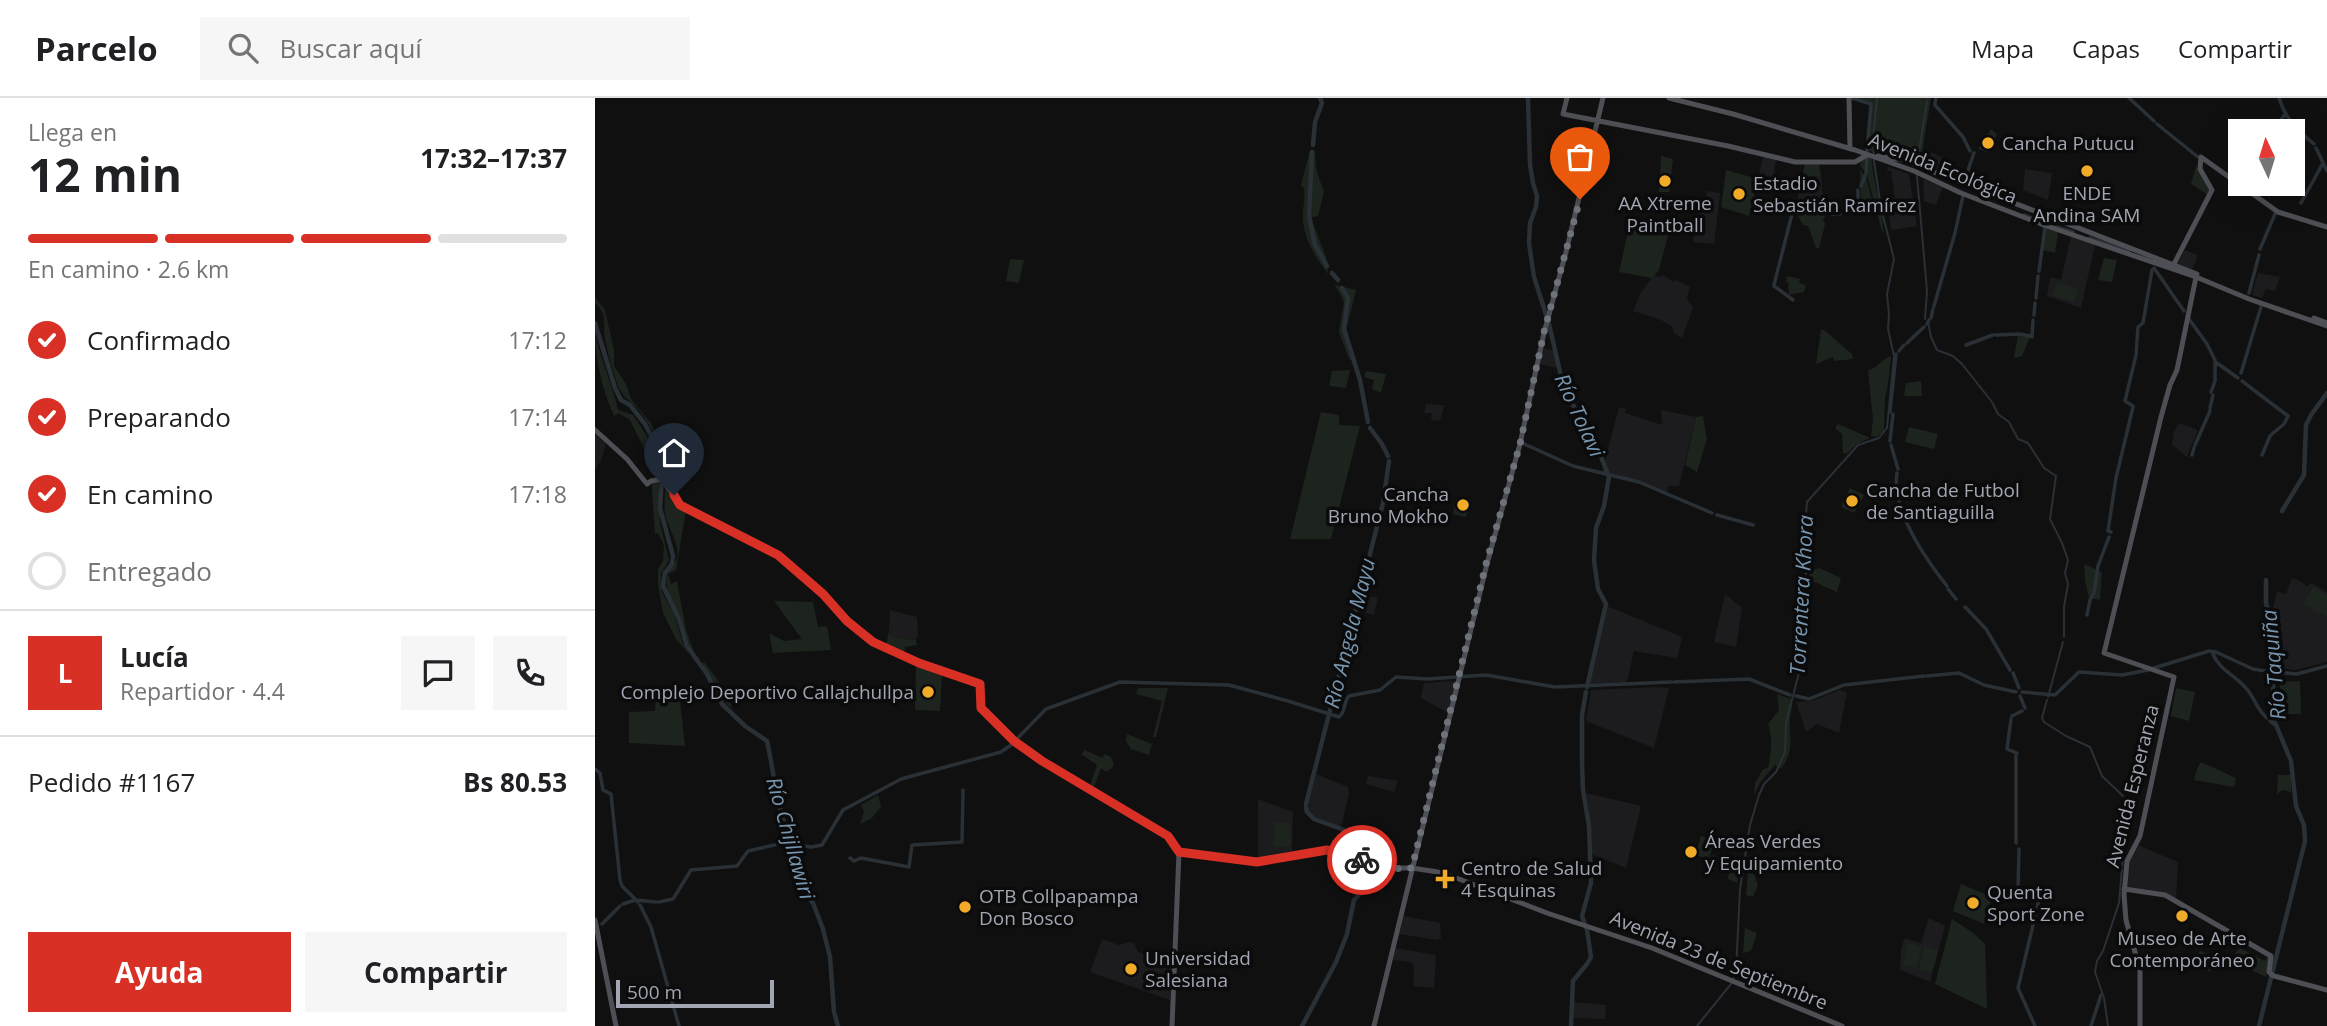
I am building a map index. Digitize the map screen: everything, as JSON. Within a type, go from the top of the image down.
[{"type":"main road","points":[[1566,98],[1563,114],[1795,162],[1855,162],[1873,156]]},
{"type":"main road","points":[[1374,1026],[1604,98]]},
{"type":"main road","name":"Avenida Ecológica","points":[[1669,98],[1731,113],[1897,162],[2261,302]]},
{"type":"main road","points":[[1849,98],[1852,149]]},
{"type":"main road","points":[[2173,267],[2212,190],[2200,169],[2200,158],[2277,214],[2327,229]]},
{"type":"main road","name":"Avenida Ecológica","points":[[2173,267],[2261,302],[2327,324]]},
{"type":"main road","name":"Avenida Esperanza","points":[[2140,1026],[2140,970],[2126,920],[2124,889],[2127,861],[2140,836],[2174,677],[2104,653],[2161,417],[2177,370],[2196,277]]},
{"type":"main road","points":[[595,430],[627,459],[647,484],[662,480],[680,505],[778,555],[873,642],[919,663],[980,684],[981,708],[1014,741],[1042,761],[1168,836],[1179,852],[1172,1026]]},
{"type":"main road","name":"Avenida 23 de Septiembre","points":[[1179,852],[1257,862],[1327,850],[1344,852],[1385,869],[1412,868],[1448,876],[1622,937],[1842,1026]]},
{"type":"main road","points":[[2124,889],[2165,895],[2271,956],[2270,972],[2273,975],[2327,990]]},
{"type":"main road","points":[[595,920],[616,1026]]},
{"type":"shaded area","points":[[1857,98],[1931,98],[1920,165],[1898,155],[1869,151],[1870,103]]},
{"type":"shaded area","points":[[1991,129],[1997,134],[1987,152],[1978,149]]},
{"type":"shaded area","points":[[1310,150],[1315,151],[1316,169],[1324,192],[1318,216],[1312,217],[1327,260],[1328,274],[1313,252],[1304,228],[1304,188],[1301,185]]},
{"type":"shaded area","points":[[1927,151],[1954,162],[1950,177],[1925,167]]},
{"type":"shaded area","name":"AA Xtreme Paintball","points":[[1661,156],[1673,159],[1669,192],[1659,192]]},
{"type":"shaded area","points":[[1866,156],[1872,158],[1883,235],[1867,175],[1860,166]]},
{"type":"shaded area","points":[[1763,157],[1776,160],[1773,179],[1759,174]]},
{"type":"shaded area","points":[[1805,164],[1819,164],[1821,176],[1802,177]]},
{"type":"shaded area","points":[[2196,166],[2210,188],[2208,195],[2191,184]]},
{"type":"shaded area","points":[[1888,167],[1909,174],[1917,226],[1891,230],[1886,193],[1895,198]]},
{"type":"shaded area","points":[[1860,169],[1866,177],[1872,200],[1870,203],[1861,201]]},
{"type":"shaded area","points":[[2025,169],[2052,173],[2048,200],[2023,190]]},
{"type":"shaded area","name":"Estadio Sebastián Ramírez","points":[[1726,170],[1758,179],[1749,216],[1721,207]]},
{"type":"shaded area","points":[[1821,176],[1824,212],[1796,207],[1802,177]]},
{"type":"shaded area","points":[[1923,179],[1943,187],[1936,205],[1924,201]]},
{"type":"shaded area","points":[[1707,191],[1720,193],[1714,244],[1693,242],[1700,206],[1704,206]]},
{"type":"shaded area","points":[[1805,208],[1828,214],[1823,219],[1825,224],[1819,248],[1816,248],[1808,226],[1803,225],[1798,216]]},
{"type":"shaded area","points":[[1630,223],[1669,232],[1659,270],[1652,278],[1619,272]]},
{"type":"shaded area","points":[[2045,228],[2058,232],[2055,253],[2042,250]]},
{"type":"shaded area","points":[[2071,236],[2095,245],[2081,308],[2047,296],[2050,277],[2061,280]]},
{"type":"shaded area","points":[[2185,250],[2198,255],[2192,270],[2178,264]]},
{"type":"shaded area","points":[[2104,258],[2117,260],[2112,282],[2098,280]]},
{"type":"shaded area","points":[[1010,259],[1024,260],[1019,283],[1006,281]]},
{"type":"shaded area","points":[[2258,273],[2280,277],[2275,291],[2266,289],[2262,298],[2252,295]]},
{"type":"shaded area","points":[[1654,275],[1663,275],[1673,282],[1675,280],[1690,287],[1687,298],[1693,308],[1682,338],[1674,333],[1672,326],[1633,311],[1641,292]]},
{"type":"shaded area","points":[[1787,276],[1800,279],[1799,283],[1806,285],[1804,292],[1789,295]]},
{"type":"shaded area","points":[[2057,282],[2078,289],[2074,302],[2052,296]]},
{"type":"shaded area","points":[[1335,285],[1356,290],[1346,330],[1357,363],[1349,359],[1339,332],[1344,302]]},
{"type":"shaded area","points":[[595,297],[605,310],[614,350],[614,366],[626,384],[631,399],[659,438],[671,485],[665,476],[650,428],[618,386],[605,339],[604,316],[595,303]]},
{"type":"shaded area","points":[[1821,330],[1852,354],[1853,359],[1834,361],[1833,357],[1816,364]]},
{"type":"shaded area","points":[[595,331],[618,410],[633,415],[649,439],[659,478],[630,420],[619,413],[614,416],[600,374]]},
{"type":"shaded area","points":[[2018,335],[2030,337],[2022,356],[2014,358]]},
{"type":"shaded area","points":[[1542,348],[1556,351],[1559,366],[1557,368],[1539,364]]},
{"type":"shaded area","points":[[1891,356],[1884,431],[1877,437],[1871,436],[1873,419],[1868,370]]},
{"type":"shaded area","points":[[1350,370],[1346,388],[1329,386],[1332,371]]},
{"type":"shaded area","points":[[1366,371],[1386,374],[1381,393],[1372,389],[1374,380],[1364,377]]},
{"type":"shaded area","points":[[1921,381],[1922,396],[1904,396],[1906,383]]},
{"type":"shaded area","points":[[1426,404],[1444,405],[1440,421],[1431,420],[1432,413],[1424,413]]},
{"type":"shaded area","points":[[1619,407],[1626,409],[1625,413],[1662,425],[1661,410],[1696,417],[1679,486],[1668,486],[1667,493],[1639,481],[1602,472]]},
{"type":"shaded area","points":[[1321,412],[1339,415],[1339,425],[1360,426],[1331,539],[1290,539]]},
{"type":"shaded area","points":[[1703,416],[1707,439],[1697,472],[1685,465],[1696,417]]},
{"type":"shaded area","points":[[2179,423],[2198,430],[2187,457],[2172,445],[2174,431]]},
{"type":"shaded area","points":[[1838,424],[1870,438],[1857,444],[1846,454],[1843,453],[1842,434],[1835,428]]},
{"type":"shaded area","points":[[1909,427],[1938,434],[1934,449],[1905,442]]},
{"type":"shaded area","points":[[595,434],[606,444],[595,470]]},
{"type":"shaded area","points":[[659,482],[660,523],[669,560],[661,574],[662,592],[675,616],[683,644],[690,655],[676,639],[663,613],[658,569],[663,561],[664,546],[658,533],[655,534],[652,490],[652,483]]},
{"type":"shaded area","points":[[665,486],[678,506],[686,510],[676,570],[668,574],[678,553],[665,513]]},
{"type":"shaded area","name":"Cancha de Futbol de Santiaguilla","points":[[1850,488],[1864,495],[1854,513],[1841,507]]},
{"type":"shaded area","points":[[1456,499],[1470,502],[1466,517],[1453,514]]},
{"type":"shaded area","points":[[2084,564],[2102,572],[2100,600],[2089,598]]},
{"type":"shaded area","points":[[1819,568],[1841,578],[1837,592],[1808,579],[1811,571]]},
{"type":"shaded area","points":[[668,574],[671,584],[677,581],[686,630],[696,657],[668,593]]},
{"type":"shaded area","points":[[2292,578],[2307,587],[2311,583],[2327,592],[2327,662],[2295,670],[2275,668],[2272,613],[2277,592],[2286,594]]},
{"type":"shaded area","points":[[2313,587],[2327,595],[2327,617],[2303,604]]},
{"type":"shaded area","points":[[1725,594],[1742,608],[1736,647],[1714,642]]},
{"type":"shaded area","points":[[1360,596],[1378,597],[1374,615],[1357,611]]},
{"type":"shaded area","points":[[774,601],[813,602],[818,627],[827,626],[831,650],[773,653],[769,633],[784,641],[802,639]]},
{"type":"shaded area","points":[[1607,606],[1680,636],[1682,638],[1677,658],[1634,651],[1627,682],[1588,684]]},
{"type":"shaded area","points":[[890,610],[917,617],[916,640],[893,637],[889,632]]},
{"type":"shaded area","points":[[889,632],[893,637],[916,640],[917,645],[905,647],[904,653],[886,645]]},
{"type":"shaded area","points":[[702,662],[728,694],[732,709],[719,696]]},
{"type":"shaded area","name":"Complejo Deportivo Callajchullpa","points":[[916,665],[942,673],[940,711],[915,710]]},
{"type":"shaded area","points":[[2300,681],[2301,714],[2281,714],[2280,682]]},
{"type":"shaded area","points":[[1456,682],[1448,713],[1421,698],[1424,683]]},
{"type":"shaded area","points":[[1138,688],[1168,688],[1156,737],[1153,737],[1162,701],[1136,694]]},
{"type":"shaded area","points":[[1669,688],[1654,748],[1586,721],[1591,690]]},
{"type":"shaded area","points":[[2176,688],[2195,692],[2189,721],[2171,716]]},
{"type":"shaded area","points":[[1840,690],[1847,692],[1839,733],[1817,724],[1806,732],[1796,702],[1812,701]]},
{"type":"shaded area","points":[[1777,694],[1791,699],[1792,702],[1790,752],[1781,769],[1775,765],[1761,781],[1754,795],[1755,783],[1763,769],[1768,768],[1771,735],[1768,724],[1779,710]]},
{"type":"shaded area","points":[[680,700],[685,746],[629,743],[629,712],[655,711],[656,701]]},
{"type":"shaded area","points":[[1127,734],[1152,744],[1149,755],[1131,749],[1126,741]]},
{"type":"shaded area","points":[[1085,750],[1102,758],[1105,754],[1111,757],[1114,764],[1106,772],[1101,768],[1094,787],[1090,785],[1097,765],[1081,754]]},
{"type":"shaded area","points":[[2201,762],[2236,778],[2234,787],[2194,780]]},
{"type":"shaded area","points":[[1316,774],[1348,787],[1349,794],[1341,827],[1309,812],[1308,802]]},
{"type":"shaded area","points":[[2278,775],[2291,775],[2291,792],[2282,790],[2277,795]]},
{"type":"shaded area","points":[[1368,776],[1398,781],[1394,792],[1366,784]]},
{"type":"shaded area","points":[[1586,793],[1641,806],[1626,868],[1591,854]]},
{"type":"shaded area","points":[[878,795],[881,807],[871,819],[860,824],[864,812],[861,805]]},
{"type":"shaded area","points":[[1258,799],[1293,812],[1292,852],[1258,859]]},
{"type":"shaded area","points":[[1290,822],[1291,846],[1274,847],[1274,823]]},
{"type":"shaded area","points":[[1701,836],[1714,840],[1709,859],[1695,855]]},
{"type":"shaded area","points":[[2138,845],[2178,862],[2176,900],[2127,888],[2128,861]]},
{"type":"shaded area","points":[[1712,855],[1738,864],[1737,883],[1728,879],[1730,865],[1717,860],[1712,871],[1708,870]]},
{"type":"shaded area","points":[[1748,872],[1753,873],[1758,885],[1753,897],[1746,895]]},
{"type":"shaded area","name":"Quenta Sport Zone","points":[[1961,884],[1992,897],[1984,924],[1953,911]]},
{"type":"shaded area","points":[[1404,916],[1440,923],[1441,938],[1437,940],[1399,934]]},
{"type":"shaded area","points":[[1929,918],[1945,926],[1930,982],[1900,970],[1901,948],[1905,938],[1921,943]]},
{"type":"shaded area","points":[[1952,919],[1985,944],[1987,1009],[1935,984]]},
{"type":"shaded area","points":[[1745,928],[1757,933],[1751,951],[1743,953]]},
{"type":"shaded area","name":"Universidad Salesiana","points":[[1102,939],[1119,945],[1134,943],[1138,952],[1171,962],[1170,1000],[1090,972]]},
{"type":"shaded area","points":[[1908,943],[1922,947],[1916,968],[1903,965]]},
{"type":"shaded area","points":[[1924,947],[1938,951],[1932,972],[1919,969]]},
{"type":"shaded area","points":[[1396,948],[1436,955],[1434,988],[1413,986],[1414,966],[1410,962],[1393,960]]},
{"type":"shaded area","points":[[2240,948],[2265,961],[2269,958],[2266,977],[2236,963],[2238,961],[2235,953]]},
{"type":"shaded area","points":[[2200,951],[2213,955],[2210,972],[2196,966]]},
{"type":"shaded area","points":[[1572,1002],[1606,1005],[1605,1019],[1572,1018]]},
{"type":"waterway","name":"Río Angela Mayu","points":[[1313,145],[1315,122],[1322,103],[1320,98]]},
{"type":"waterway","name":"Río Tolavi","points":[[1528,98],[1530,165],[1537,196],[1530,223],[1529,243],[1534,277],[1549,324],[1564,389],[1598,449],[1609,477],[1604,506],[1596,528],[1594,560],[1598,589],[1606,604],[1587,687]]},
{"type":"waterway","points":[[1852,98],[1871,104],[1867,151]]},
{"type":"waterway","name":"Torrentera Khora","points":[[1697,1026],[1731,984],[1736,971],[1740,889],[1750,825],[1764,784],[1776,772],[1785,752],[1786,723],[1801,665],[1805,607],[1802,585],[1807,570],[1804,543],[1807,502],[1858,445],[1879,438],[1887,428],[1894,356],[1888,329],[1887,294],[1894,259],[1881,208],[1874,161],[1877,98]]},
{"type":"waterway","points":[[1935,103],[1936,98]]},
{"type":"waterway","points":[[2129,98],[2154,121]]},
{"type":"waterway","points":[[2279,98],[2293,124],[2314,144]]},
{"type":"waterway","points":[[1917,163],[1927,102]]},
{"type":"waterway","points":[[1935,105],[1963,137],[1970,151]]},
{"type":"waterway","points":[[2282,119],[2285,114]]},
{"type":"waterway","points":[[2157,124],[2198,157]]},
{"type":"waterway","points":[[2316,148],[2327,171]]},
{"type":"waterway","name":"Río Angela Mayu","points":[[1312,152],[1309,216],[1315,245],[1327,266]]},
{"type":"waterway","points":[[1967,184],[1974,153]]},
{"type":"waterway","points":[[1866,173],[1867,158]]},
{"type":"waterway","points":[[2301,203],[2323,163]]},
{"type":"waterway","points":[[1861,186],[1865,176]]},
{"type":"waterway","points":[[1917,176],[1927,291],[1925,319]]},
{"type":"waterway","points":[[1845,210],[1847,204],[1858,201],[1858,190]]},
{"type":"waterway","points":[[1934,306],[1963,196]]},
{"type":"waterway","points":[[1794,210],[1840,214]]},
{"type":"waterway","points":[[1774,285],[1792,214]]},
{"type":"waterway","points":[[2260,249],[2275,214]]},
{"type":"waterway","points":[[2024,215],[2040,221]]},
{"type":"waterway","points":[[2047,224],[2073,232]]},
{"type":"waterway","points":[[2039,271],[2045,227]]},
{"type":"waterway","points":[[2090,238],[2129,251]]},
{"type":"waterway","points":[[2249,293],[2259,255]]},
{"type":"waterway","points":[[2154,268],[2184,311]]},
{"type":"waterway","points":[[2133,406],[2125,401],[2136,355],[2138,327],[2143,323],[2152,270]]},
{"type":"waterway","name":"Río Angela Mayu","points":[[1332,273],[1338,280]]},
{"type":"waterway","points":[[2036,298],[2038,276]]},
{"type":"waterway","points":[[1774,286],[1793,300]]},
{"type":"waterway","name":"Río Angela Mayu","points":[[1342,288],[1348,298],[1344,329],[1360,380],[1368,422]]},
{"type":"waterway","points":[[2034,315],[2035,303]]},
{"type":"waterway","points":[[2241,373],[2261,307]]},
{"type":"waterway","points":[[1931,318],[1933,309]]},
{"type":"waterway","points":[[2189,319],[2215,360]]},
{"type":"waterway","points":[[1927,324],[1929,320]]},
{"type":"waterway","points":[[2032,337],[2033,320]]},
{"type":"waterway","points":[[1928,322],[1937,350],[1953,356],[1962,364],[1992,402],[1998,414],[2009,422],[2018,439],[2028,443],[2044,468],[2056,476],[2050,519],[2068,560],[2065,573],[2068,584],[2064,607],[2064,637]]},
{"type":"waterway","name":"Río Chijllawiri","points":[[595,323],[615,388],[621,400],[630,405],[645,424],[656,445],[662,479],[660,508],[673,556],[672,564],[665,573],[663,586],[679,619],[687,646],[707,674],[722,704],[745,726],[767,741],[781,814],[800,854],[798,865],[802,889],[813,903],[830,957],[834,1012],[838,1026]]},
{"type":"waterway","points":[[1907,343],[1924,327]]},
{"type":"waterway","points":[[1966,345],[1993,335]]},
{"type":"waterway","points":[[1996,335],[2030,336]]},
{"type":"waterway","points":[[1899,351],[1904,345]]},
{"type":"waterway","name":"Torrentera Khora","points":[[1890,412],[1896,354]]},
{"type":"waterway","points":[[2211,392],[2215,381],[2215,360]]},
{"type":"waterway","points":[[2217,363],[2238,378]]},
{"type":"waterway","points":[[2242,381],[2288,416],[2284,424],[2272,434]]},
{"type":"waterway","name":"Río Taquiña","points":[[2282,511],[2304,475],[2306,425],[2327,393]]},
{"type":"waterway","points":[[2210,408],[2213,395]]},
{"type":"waterway","points":[[2111,532],[2108,531],[2116,478],[2133,407]]},
{"type":"waterway","points":[[2195,445],[2210,411]]},
{"type":"waterway","points":[[1890,441],[1893,414]]},
{"type":"waterway","name":"Río Angela Mayu","points":[[1370,428],[1388,456]]},
{"type":"waterway","points":[[2262,455],[2270,436]]},
{"type":"waterway","points":[[1522,443],[1573,466],[1639,482],[1712,513]]},
{"type":"waterway","points":[[1891,445],[1898,469]]},
{"type":"waterway","points":[[2192,455],[2194,448]]},
{"type":"waterway","name":"Río Angela Mayu","points":[[1306,804],[1383,503],[1389,461]]},
{"type":"waterway","points":[[1897,473],[1899,502],[1904,518],[1920,548],[1947,586]]},
{"type":"waterway","points":[[1717,515],[1753,525]]},
{"type":"waterway","points":[[2087,615],[2098,566],[2109,537]]},
{"type":"waterway","name":"Río Taquiña","points":[[2259,1026],[2305,841],[2304,825],[2296,806],[2291,761],[2274,720],[2271,617],[2266,604],[2266,580]]},
{"type":"waterway","points":[[1948,589],[1956,599]]},
{"type":"waterway","points":[[1965,607],[1986,629],[2010,670]]},
{"type":"waterway","points":[[2048,697],[2063,642]]},
{"type":"waterway","points":[[2154,668],[2209,651],[2253,669],[2271,672]]},
{"type":"waterway","points":[[2213,654],[2221,666],[2247,689],[2267,718]]},
{"type":"waterway","points":[[2275,672],[2297,674],[2327,666]]},
{"type":"waterway","points":[[2022,692],[2055,695],[2079,672],[2122,675],[2148,670]]},
{"type":"waterway","points":[[1927,676],[1959,673],[1984,685],[2016,692]]},
{"type":"waterway","points":[[2013,673],[2019,688]]},
{"type":"waterway","points":[[659,902],[673,899],[691,870],[737,866],[748,851],[783,843],[811,847],[822,845],[843,810],[901,779],[1001,752],[1046,709],[1120,682],[1229,685],[1339,717],[1349,696],[1380,690],[1396,677],[1427,679],[1486,675],[1555,687],[1671,682]]},
{"type":"waterway","points":[[1796,696],[1809,699],[1844,685],[1924,676]]},
{"type":"waterway","points":[[1674,682],[1749,679],[1790,695]]},
{"type":"waterway","name":"Río Tolavi","points":[[1571,1026],[1573,981],[1591,957],[1582,916],[1591,883],[1589,826],[1582,764],[1582,715],[1586,692]]},
{"type":"waterway","points":[[2020,696],[2025,708]]},
{"type":"waterway","points":[[2047,700],[2042,718],[2044,722],[2090,747],[2102,776],[2123,796]]},
{"type":"waterway","points":[[2012,716],[2022,711]]},
{"type":"waterway","points":[[2011,719],[2007,749],[2017,753]]},
{"type":"waterway","name":"Río Taquiña","points":[[2270,721],[2277,727]]},
{"type":"waterway","points":[[2016,755],[2016,843]]},
{"type":"waterway","points":[[595,769],[600,773],[603,790],[611,794],[620,880],[622,886],[638,902]]},
{"type":"waterway","points":[[850,858],[854,861],[861,858],[909,867],[912,845],[962,842],[963,790]]},
{"type":"waterway","points":[[2108,1026],[2104,998],[2095,972],[2119,903],[2125,800]]},
{"type":"waterway","name":"Río Angela Mayu","points":[[1306,807],[1314,819],[1377,842],[1383,851],[1383,867]]},
{"type":"waterway","points":[[2018,888],[2019,849]]},
{"type":"waterway","name":"Río Angela Mayu","points":[[1302,1026],[1336,962],[1347,934],[1354,900],[1381,871]]},
{"type":"waterway","points":[[2019,892],[2039,900],[2018,988],[2035,1026]]},
{"type":"waterway","points":[[623,904],[635,900],[656,902]]},
{"type":"waterway","points":[[640,905],[651,927],[679,1026]]},
{"type":"waterway","points":[[602,924],[620,906]]},
{"type":"waterway","points":[[2091,1026],[2101,995]]},
{"type":"way so far","points":[[1362,860],[1385,869],[1412,868],[1486,564],[1520,444],[1544,332],[1580,199]]},
{"type":"place","name":"Cancha Putucu","points":[[1988,143]]},
{"type":"place","name":"ENDE Andina SAM","points":[[2087,171]]},
{"type":"place","name":"AA Xtreme Paintball","points":[[1665,181]]},
{"type":"place","name":"Estadio Sebastián Ramírez","points":[[1739,194]]},
{"type":"place","name":"Cancha de Futbol de Santiaguilla","points":[[1852,501]]},
{"type":"place","name":"Cancha Bruno Mokho","points":[[1463,505]]},
{"type":"place","name":"Complejo Deportivo Callajchullpa","points":[[928,692]]},
{"type":"place","name":"Áreas Verdes y Equipamiento","points":[[1691,852]]},
{"type":"place","name":"Centro de Salud 4 Esquinas","points":[[1445,879]]},
{"type":"place","name":"Quenta Sport Zone","points":[[1973,903]]},
{"type":"place","name":"OTB Collpapampa Don Bosco","points":[[965,907]]},
{"type":"place","name":"Museo de Arte Contemporáneo","points":[[2182,916]]},
{"type":"place","name":"Universidad Salesiana","points":[[1131,969]]},
{"type":"route","points":[[674,495],[680,505],[778,555],[873,642],[919,663],[980,684],[981,708],[993,723],[1014,741],[1042,761],[1168,836],[1177,851],[1257,862],[1339,850],[1362,860]]}]
